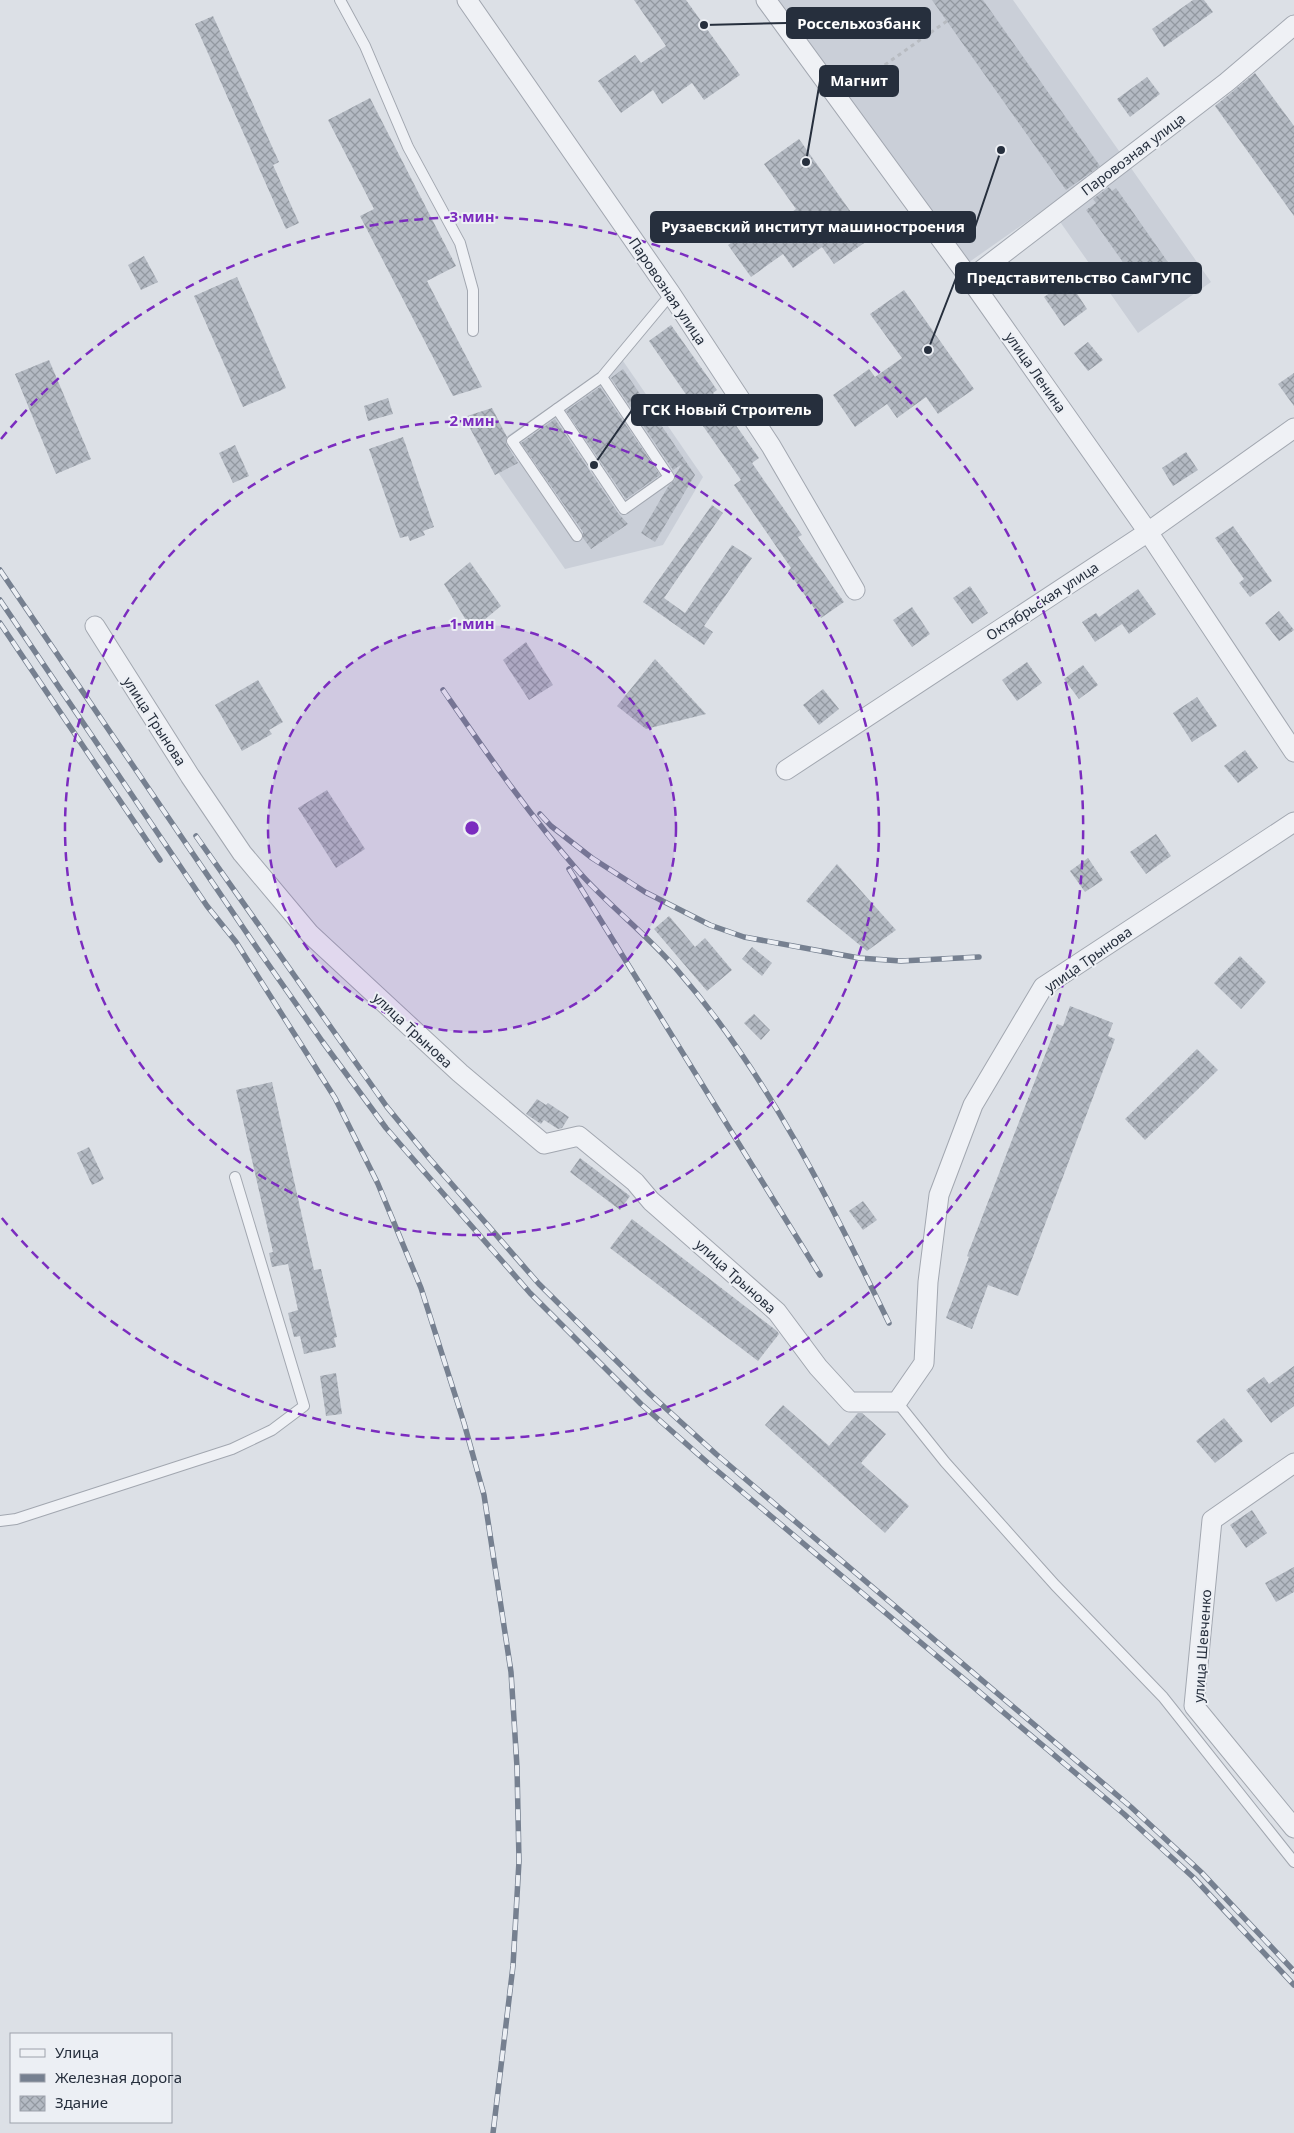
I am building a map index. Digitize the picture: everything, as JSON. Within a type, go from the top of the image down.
[{"type":"street","name":"Паровозная улица","points":[[467,0],[671,294],[772,446],[855,590]]},
{"type":"street","name":"улица Ленина","points":[[766,0],[970,279],[1148,532],[1294,752]]},
{"type":"street","name":"Паровозная улица","points":[[970,279],[1227,82],[1294,25]]},
{"type":"street","name":"Октябрьская улица","points":[[786,770],[1148,532],[1294,428]]},
{"type":"street","name":"улица Трынова","points":[[95,626],[242,853],[310,934],[460,1073],[544,1144],[579,1136],[635,1182],[651,1201],[778,1312],[818,1368],[850,1402],[897,1402],[924,1364],[928,1282],[939,1195],[973,1105],[1043,987],[1294,822]]},
{"type":"street","name":"улица Шевченко","points":[[1294,1463],[1212,1520],[1194,1706],[1294,1828]]},
{"type":"lane","points":[[340,0],[365,46],[408,148],[460,243],[473,290],[473,331]]},
{"type":"lane","points":[[577,536],[512,440],[602,377],[671,294]]},
{"type":"lane","points":[[557,409],[624,509],[662,483],[669,478],[602,377]]},
{"type":"lane","points":[[0,1521],[16,1520],[232,1450],[272,1430],[304,1406],[235,1177]]},
{"type":"lane","points":[[897,1402],[945,1462],[1055,1585],[1163,1698],[1294,1862]]},
{"type":"path","points":[[838,98],[947,21]]},
{"type":"shaded area","points":[[778,0],[1013,0],[1211,282],[1138,333],[1049,206],[965,265]]},
{"type":"shaded area","points":[[621,358],[703,477],[663,545],[565,569],[484,452]]},
{"type":"building","points":[[634,0],[686,0],[740,75],[704,100],[692,83],[662,104],[653,90],[621,113],[598,81],[635,55],[641,63],[666,46]]},
{"type":"building","points":[[932,0],[983,0],[1100,166],[1066,190]]},
{"type":"building","points":[[1193,0],[1204,0],[1213,12],[1164,47],[1152,29]]},
{"type":"building","points":[[213,16],[279,162],[273,165],[299,223],[286,229],[195,24]]},
{"type":"building","points":[[1255,73],[1294,126],[1294,216],[1215,106]]},
{"type":"building","points":[[1147,77],[1160,94],[1130,117],[1117,99]]},
{"type":"building","points":[[370,98],[456,266],[427,281],[482,387],[453,396],[360,216],[374,209],[328,120]]},
{"type":"building","points":[[799,139],[870,239],[834,264],[822,247],[793,268],[783,254],[751,277],[728,245],[765,219],[771,227],[796,209],[764,164]]},
{"type":"building","points":[[1109,187],[1112,191],[1116,188],[1172,268],[1142,289],[1086,210],[1096,203],[1093,199]]},
{"type":"building","points":[[144,256],[158,282],[141,290],[128,265]]},
{"type":"building","points":[[237,277],[286,388],[243,407],[194,296]]},
{"type":"building","points":[[1068,280],[1087,309],[1064,326],[1044,297]]},
{"type":"building","points":[[904,290],[974,389],[938,414],[926,397],[897,418],[887,404],[855,427],[833,395],[869,369],[875,377],[902,358],[870,314]]},
{"type":"building","points":[[671,325],[717,390],[713,393],[759,458],[752,463],[802,535],[798,537],[844,602],[821,618],[788,571],[791,568],[734,485],[741,480],[691,409],[694,406],[649,341]]},
{"type":"building","points":[[1088,342],[1103,360],[1088,371],[1074,353]]},
{"type":"building","points":[[49,360],[91,459],[56,474],[15,374]]},
{"type":"building","points":[[623,369],[695,475],[655,542],[641,533],[669,485],[675,480],[675,475],[682,464],[673,470],[611,378]]},
{"type":"building","points":[[1294,373],[1294,406],[1278,384]]},
{"type":"building","points":[[600,387],[660,475],[626,499],[566,411]]},
{"type":"building","points":[[388,398],[393,414],[368,421],[364,406]]},
{"type":"building","points":[[492,408],[507,437],[506,444],[518,463],[495,475],[464,417]]},
{"type":"building","points":[[555,419],[618,513],[628,524],[591,549],[583,538],[583,532],[521,443]]},
{"type":"building","points":[[403,437],[434,527],[423,531],[425,535],[410,541],[408,536],[400,538],[369,449]]},
{"type":"building","points":[[235,445],[249,476],[233,483],[219,453]]},
{"type":"building","points":[[1186,452],[1198,470],[1173,486],[1162,468]]},
{"type":"building","points":[[712,505],[723,513],[664,598],[685,613],[732,545],[752,558],[704,626],[713,632],[704,645],[643,602]]},
{"type":"building","points":[[1233,526],[1272,581],[1250,597],[1239,583],[1244,579],[1215,538]]},
{"type":"building","points":[[470,562],[501,606],[472,630],[444,584]]},
{"type":"building","points":[[970,586],[988,613],[972,624],[953,598]]},
{"type":"building","points":[[1138,589],[1156,614],[1129,634],[1122,624],[1095,642],[1082,622],[1096,613],[1099,617]]},
{"type":"building","points":[[912,607],[930,634],[912,647],[893,620]]},
{"type":"building","points":[[1279,611],[1294,630],[1279,641],[1265,623]]},
{"type":"building","points":[[526,642],[553,685],[529,700],[503,660]]},
{"type":"building","points":[[655,659],[706,714],[646,729],[617,706]]},
{"type":"building","points":[[1027,662],[1042,683],[1017,701],[1002,680]]},
{"type":"building","points":[[1083,665],[1098,685],[1079,699],[1064,679]]},
{"type":"building","points":[[258,680],[283,722],[269,730],[272,734],[242,751],[215,705]]},
{"type":"building","points":[[823,689],[839,709],[819,725],[803,705]]},
{"type":"building","points":[[1197,697],[1217,726],[1192,742],[1173,713]]},
{"type":"building","points":[[1245,750],[1258,768],[1238,783],[1224,766]]},
{"type":"building","points":[[327,790],[365,849],[336,868],[298,808]]},
{"type":"building","points":[[1156,834],[1171,856],[1146,874],[1130,852]]},
{"type":"building","points":[[1088,858],[1103,880],[1085,892],[1070,871]]},
{"type":"building","points":[[837,864],[896,930],[867,951],[806,901]]},
{"type":"building","points":[[669,916],[695,947],[705,938],[732,970],[707,991],[654,929]]},
{"type":"building","points":[[752,947],[772,963],[762,976],[742,959]]},
{"type":"building","points":[[1240,956],[1266,982],[1241,1009],[1214,983]]},
{"type":"building","points":[[1070,1006],[1113,1023],[1108,1036],[1115,1039],[1018,1296],[988,1285],[972,1329],[946,1318],[969,1257],[967,1256],[1057,1024],[1063,1026]]},
{"type":"building","points":[[754,1014],[770,1030],[761,1040],[744,1023]]},
{"type":"building","points":[[1197,1049],[1218,1070],[1145,1140],[1125,1119]]},
{"type":"building","points":[[272,1082],[314,1270],[321,1269],[337,1337],[334,1338],[336,1347],[304,1354],[300,1336],[294,1337],[288,1313],[298,1310],[288,1264],[272,1267],[269,1253],[273,1252],[236,1090]]},
{"type":"building","points":[[537,1099],[546,1105],[548,1103],[569,1117],[562,1128],[558,1129],[544,1120],[541,1124],[526,1114]]},
{"type":"building","points":[[89,1147],[104,1179],[92,1185],[77,1153]]},
{"type":"building","points":[[580,1158],[630,1196],[620,1210],[570,1172]]},
{"type":"building","points":[[863,1201],[877,1220],[863,1230],[849,1211]]},
{"type":"building","points":[[632,1219],[777,1331],[779,1334],[758,1361],[610,1248]]},
{"type":"building","points":[[1294,1366],[1294,1406],[1271,1423],[1246,1390],[1264,1377],[1269,1384]]},
{"type":"building","points":[[336,1373],[342,1414],[326,1416],[320,1376]]},
{"type":"building","points":[[783,1405],[829,1446],[858,1413],[862,1413],[886,1434],[861,1463],[909,1506],[885,1533],[765,1425]]},
{"type":"building","points":[[1224,1418],[1243,1441],[1215,1463],[1196,1441]]},
{"type":"building","points":[[1252,1510],[1267,1533],[1246,1548],[1230,1525]]},
{"type":"building","points":[[1294,1567],[1294,1592],[1276,1602],[1265,1583]]},
{"type":"railway","points":[[0,570],[322,1041],[386,1128],[530,1293],[641,1404],[708,1463],[1124,1814],[1194,1878],[1294,1985]]},
{"type":"railway","points":[[0,600],[207,906],[236,942],[335,1098],[378,1184],[421,1288],[464,1423],[484,1495],[511,1672],[517,1767],[519,1861],[513,1966],[493,2133]]},
{"type":"railway","points":[[0,623],[160,860]]},
{"type":"railway","points":[[443,690],[508,783],[543,828],[591,885],[642,933],[678,971],[740,1053],[795,1140],[820,1185],[889,1323]]},
{"type":"railway","points":[[540,814],[551,826],[592,858],[645,892],[710,925],[744,937],[859,958],[901,961],[979,957]]},
{"type":"railway","points":[[196,836],[387,1107],[539,1284],[650,1394],[716,1454],[1131,1807],[1201,1872],[1294,1971]]},
{"type":"railway","points":[[569,869],[820,1275]]},
{"type":"place","name":"Россельхозбанк","points":[[704,25]]},
{"type":"place","name":"Рузаевский институт машиностроения","points":[[1001,150]]},
{"type":"place","name":"Магнит","points":[[806,162]]},
{"type":"place","name":"Представительство СамГУПС","points":[[928,350]]},
{"type":"place","name":"ГСК Новый Строитель","points":[[594,465]]}]
